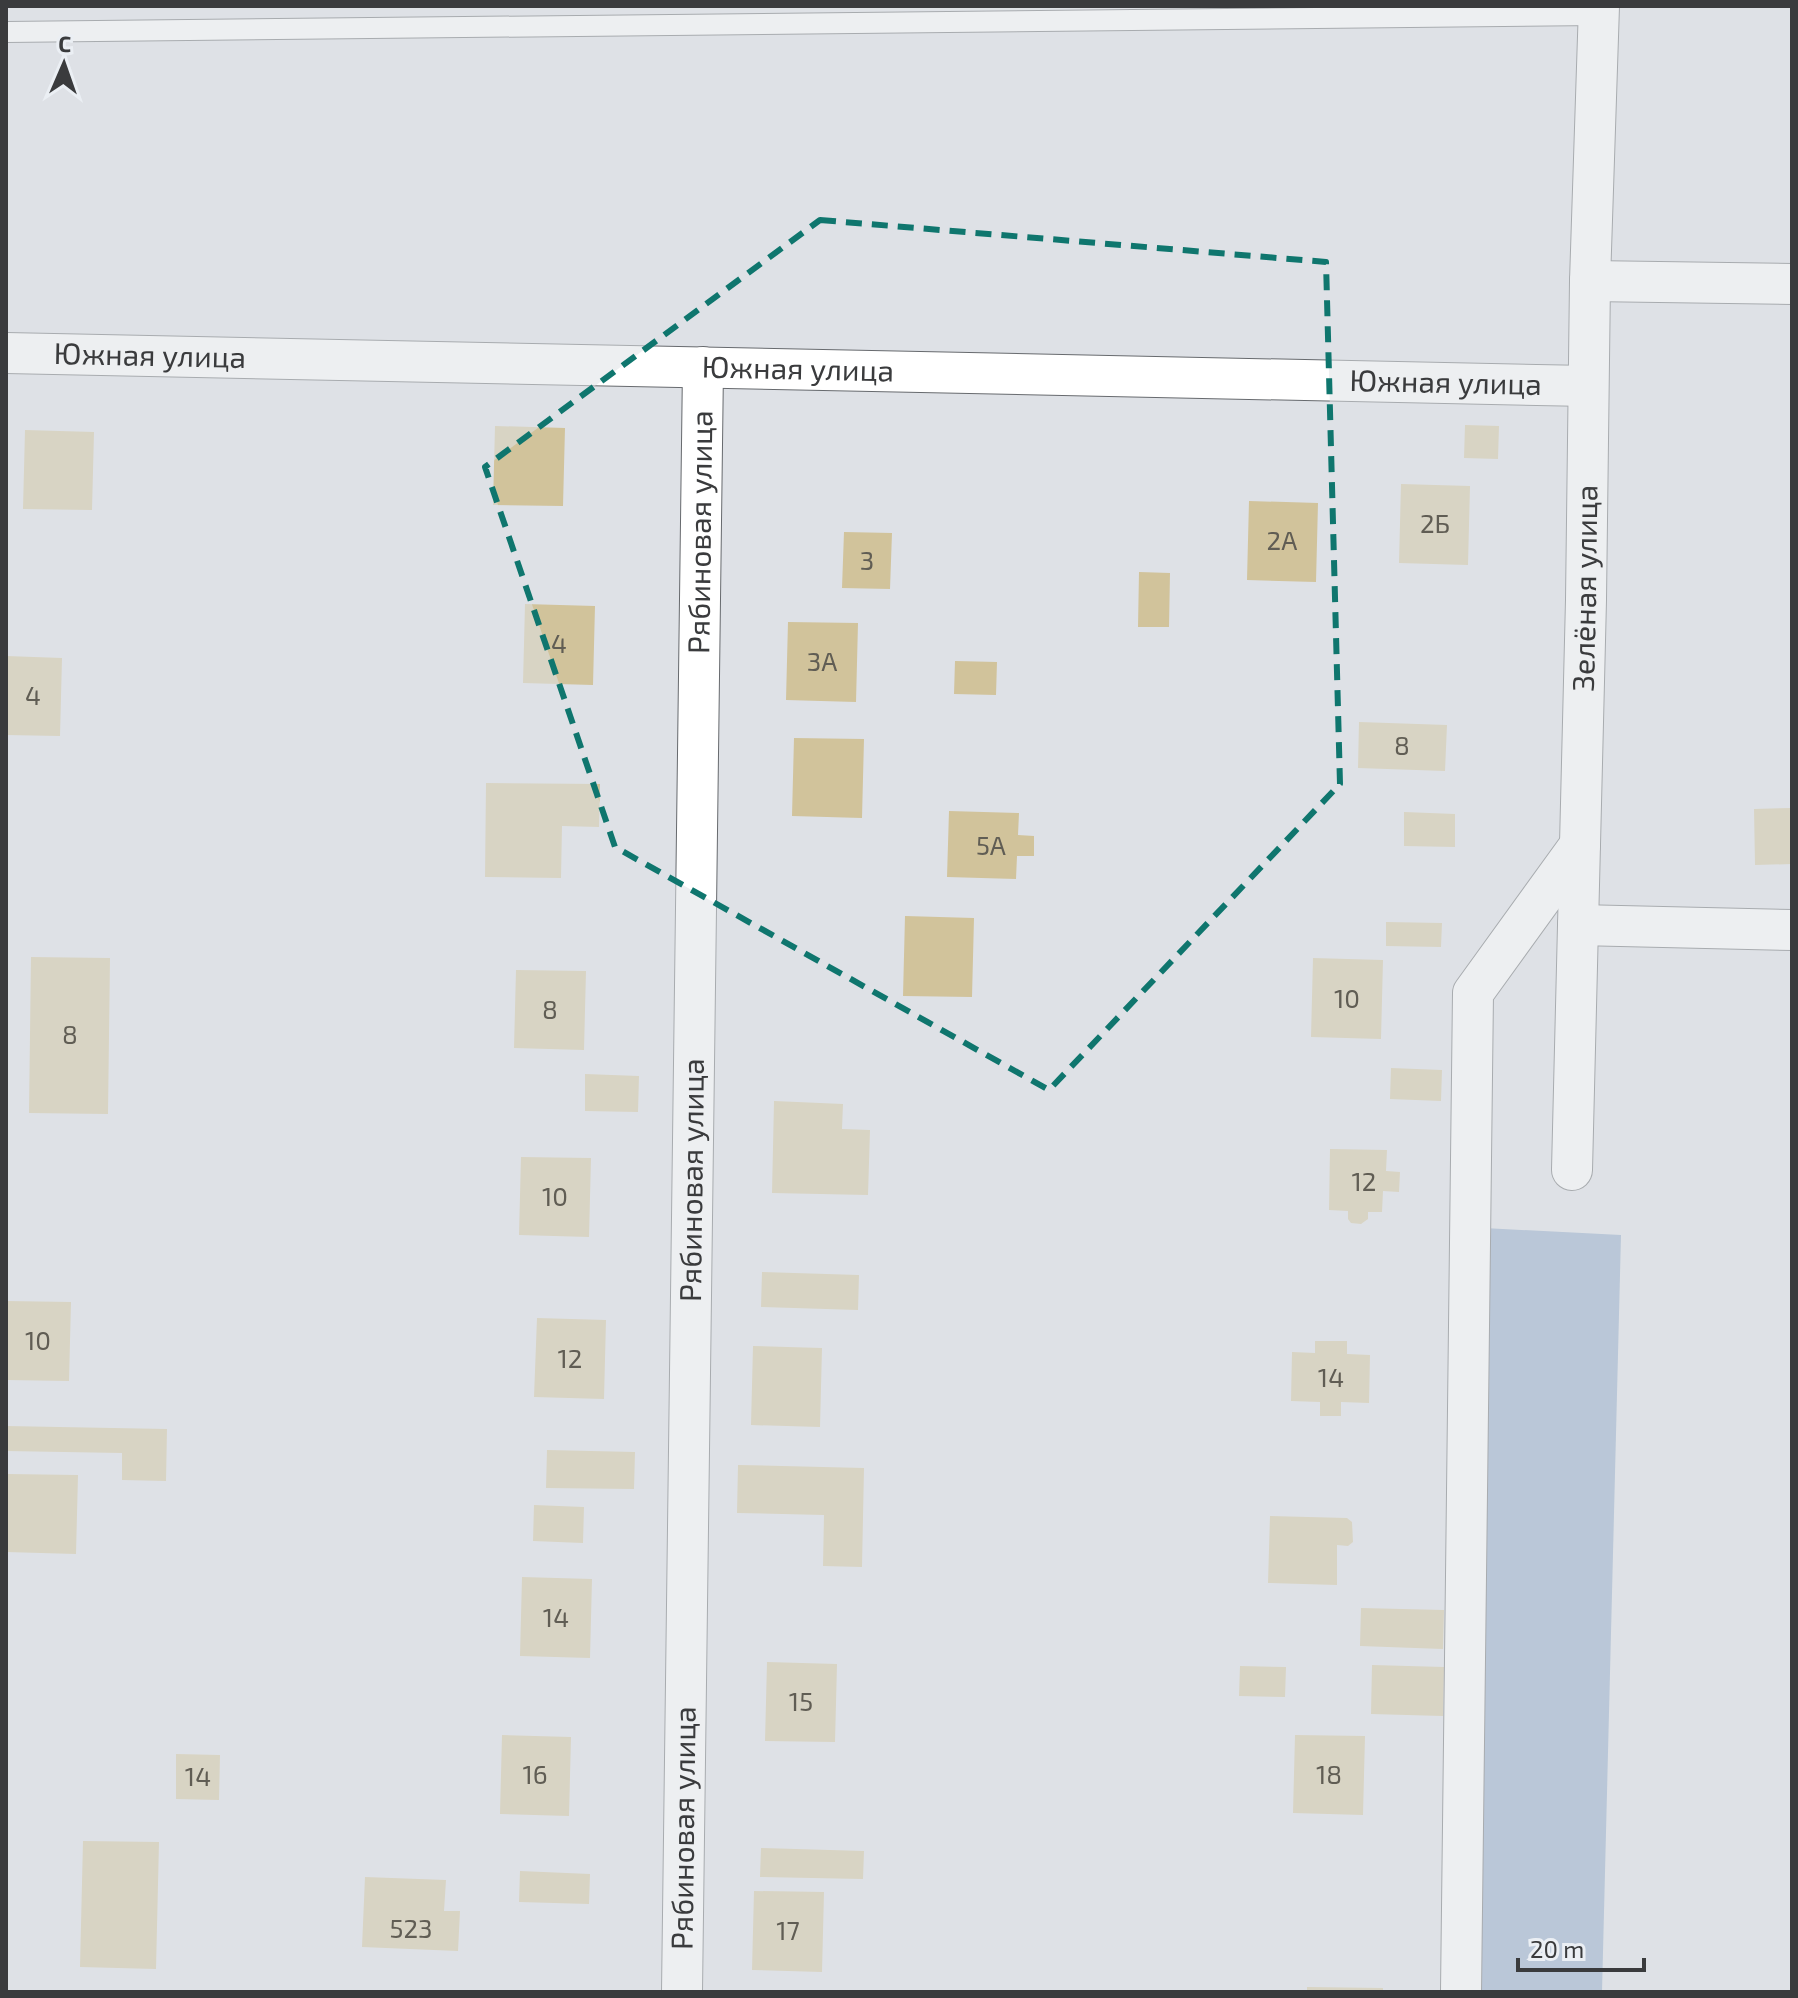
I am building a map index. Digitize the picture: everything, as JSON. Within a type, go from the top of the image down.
[{"type":"street","name":"Зелёная улица","points":[[1572,1170],[1598,11]]},
{"type":"street","points":[[1590,281],[1792,284]]},
{"type":"street","name":"Южная улица","points":[[6,353],[1588,386]]},
{"type":"street","name":"Рябиновая улица","points":[[682,1992],[703,367]]},
{"type":"street","points":[[1461,1992],[1473,993],[1580,845]]},
{"type":"street","points":[[1578,925],[1792,930]]},
{"type":"lane","points":[[6,32],[1598,11]]},
{"type":"highlighted area","points":[[820,220],[1326,262],[1340,784],[1049,1090],[615,847],[485,467]]},
{"type":"shaded area","points":[[1484,1228],[1621,1235],[1602,1992],[1475,1992]]},
{"type":"building","points":[[1465,425],[1499,426],[1498,459],[1464,458]]},
{"type":"building","points":[[495,426],[565,428],[563,506],[493,505]]},
{"type":"building","points":[[25,430],[94,432],[92,510],[23,509]]},
{"type":"building","points":[[1401,484],[1470,486],[1468,565],[1399,563]]},
{"type":"building","points":[[1249,501],[1318,503],[1316,582],[1247,580]]},
{"type":"building","points":[[844,532],[892,533],[890,589],[842,588]]},
{"type":"building","points":[[1139,572],[1170,573],[1169,627],[1138,627]]},
{"type":"building","points":[[525,604],[595,606],[593,685],[523,683]]},
{"type":"building","points":[[788,622],[858,623],[856,702],[786,700]]},
{"type":"building","points":[[6,656],[62,658],[60,736],[6,735]]},
{"type":"building","points":[[955,661],[997,662],[996,695],[954,694]]},
{"type":"building","points":[[1359,722],[1447,725],[1445,771],[1358,768]]},
{"type":"building","points":[[794,738],[864,739],[862,818],[792,816]]},
{"type":"building","points":[[486,783],[600,784],[599,827],[562,826],[561,878],[485,877]]},
{"type":"building","points":[[1792,808],[1792,864],[1755,865],[1754,809]]},
{"type":"building","points":[[949,811],[1019,813],[1018,835],[1034,836],[1034,856],[1017,856],[1016,879],[947,877]]},
{"type":"building","points":[[1404,812],[1455,814],[1455,847],[1404,846]]},
{"type":"building","points":[[905,916],[974,918],[972,997],[903,996]]},
{"type":"building","points":[[1386,922],[1442,923],[1441,947],[1386,946]]},
{"type":"building","points":[[31,957],[110,958],[108,1114],[29,1113]]},
{"type":"building","points":[[1313,958],[1383,960],[1381,1039],[1311,1037]]},
{"type":"building","points":[[516,970],[586,971],[584,1050],[514,1048]]},
{"type":"building","points":[[1391,1068],[1442,1070],[1441,1101],[1390,1099]]},
{"type":"building","points":[[585,1074],[639,1076],[638,1112],[585,1111]]},
{"type":"building","points":[[774,1101],[843,1104],[842,1129],[870,1130],[868,1195],[772,1193]]},
{"type":"building","points":[[1330,1149],[1387,1150],[1386,1171],[1400,1172],[1399,1192],[1383,1191],[1382,1212],[1368,1212],[1368,1219],[1361,1224],[1351,1223],[1348,1211],[1329,1210]]},
{"type":"building","points":[[521,1157],[591,1158],[589,1237],[519,1235]]},
{"type":"building","points":[[762,1272],[859,1275],[858,1310],[761,1307]]},
{"type":"building","points":[[6,1301],[71,1302],[69,1381],[6,1380]]},
{"type":"building","points":[[537,1318],[606,1320],[604,1399],[534,1397]]},
{"type":"building","points":[[1315,1341],[1347,1341],[1347,1354],[1370,1355],[1369,1403],[1341,1402],[1341,1416],[1320,1416],[1320,1402],[1291,1401],[1292,1352],[1315,1353]]},
{"type":"building","points":[[753,1346],[822,1348],[820,1427],[751,1425]]},
{"type":"building","points":[[6,1426],[167,1429],[166,1481],[122,1480],[122,1453],[6,1451]]},
{"type":"building","points":[[547,1450],[635,1452],[634,1489],[546,1488]]},
{"type":"building","points":[[738,1465],[864,1468],[862,1567],[823,1566],[824,1515],[737,1513]]},
{"type":"building","points":[[8,1474],[78,1475],[76,1554],[6,1552]]},
{"type":"building","points":[[534,1505],[584,1507],[583,1543],[533,1541]]},
{"type":"building","points":[[1270,1516],[1347,1518],[1352,1522],[1353,1542],[1348,1546],[1337,1545],[1337,1585],[1268,1583]]},
{"type":"building","points":[[522,1577],[592,1579],[590,1658],[520,1656]]},
{"type":"building","points":[[1361,1608],[1444,1610],[1443,1649],[1360,1646]]},
{"type":"building","points":[[767,1662],[837,1664],[835,1742],[765,1741]]},
{"type":"building","points":[[1372,1665],[1444,1667],[1443,1716],[1371,1714]]},
{"type":"building","points":[[1240,1666],[1286,1667],[1285,1697],[1239,1696]]},
{"type":"building","points":[[502,1735],[571,1737],[569,1816],[500,1814]]},
{"type":"building","points":[[1295,1735],[1365,1736],[1363,1815],[1293,1813]]},
{"type":"building","points":[[176,1754],[220,1755],[219,1800],[176,1799]]},
{"type":"building","points":[[83,1841],[159,1842],[156,1969],[80,1967]]},
{"type":"building","points":[[761,1848],[864,1851],[863,1879],[760,1877]]},
{"type":"building","points":[[520,1871],[590,1874],[589,1904],[519,1902]]},
{"type":"building","points":[[365,1877],[446,1880],[444,1911],[460,1911],[458,1951],[362,1947]]},
{"type":"building","points":[[754,1891],[824,1892],[822,1972],[752,1970]]},
{"type":"building","points":[[1307,1987],[1383,1988],[1383,1992],[1307,1992]]}]
